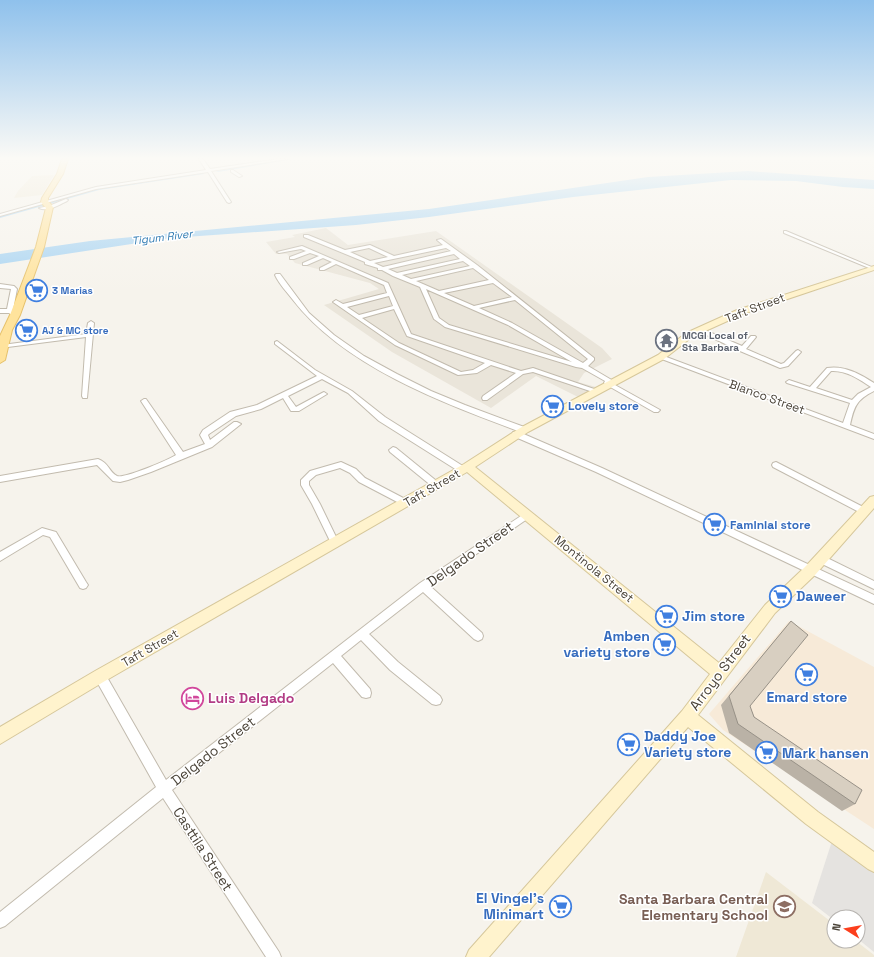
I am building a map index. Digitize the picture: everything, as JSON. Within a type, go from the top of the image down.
[{"type":"main road","points":[[0,360],[2,347],[9,324],[32,271],[40,247],[47,204]]},
{"type":"main road","name":"Taft Street","points":[[0,736],[100,676],[465,469],[520,432],[598,392],[660,357],[689,335],[740,312],[873,268]]},
{"type":"main road","name":"Montinola Street","points":[[465,469],[527,515],[719,672]]},
{"type":"main road","name":"Arroyo Street","points":[[476,957],[687,716],[719,672],[770,609],[816,564],[869,505]]},
{"type":"main road","points":[[687,716],[812,818],[874,863]]},
{"type":"street","points":[[0,215],[47,204]]},
{"type":"street","points":[[0,218],[47,204]]},
{"type":"street","points":[[786,232],[873,268]]},
{"type":"street","points":[[306,236],[510,324],[558,350],[584,366],[591,373],[656,410]]},
{"type":"street","points":[[439,240],[494,280],[589,355],[592,359],[584,366]]},
{"type":"street","points":[[345,252],[370,246],[392,257]]},
{"type":"street","points":[[367,263],[447,246]]},
{"type":"street","points":[[279,252],[302,247],[386,284],[409,335],[521,373]]},
{"type":"street","points":[[292,258],[310,251]]},
{"type":"street","points":[[380,269],[456,252]]},
{"type":"street","points":[[305,264],[323,256]]},
{"type":"street","points":[[395,275],[465,259]]},
{"type":"street","points":[[322,269],[336,262]]},
{"type":"street","points":[[410,281],[475,266]]},
{"type":"street","points":[[278,275],[304,312],[345,346],[407,381],[520,432],[599,470],[816,564],[874,585]]},
{"type":"street","points":[[438,293],[494,280]]},
{"type":"street","points":[[0,286],[12,287],[14,289],[13,313],[0,311]]},
{"type":"street","points":[[422,287],[437,319],[442,324],[549,358],[584,366]]},
{"type":"street","points":[[343,306],[390,294]]},
{"type":"street","points":[[473,308],[516,298]]},
{"type":"street","points":[[336,302],[397,344],[460,374],[475,372],[489,363]]},
{"type":"street","points":[[358,317],[396,307]]},
{"type":"street","points":[[85,396],[90,323]]},
{"type":"street","points":[[700,330],[742,350],[783,366],[798,352]]},
{"type":"street","points":[[2,347],[90,335]]},
{"type":"street","points":[[742,350],[753,337]]},
{"type":"street","points":[[277,343],[313,371],[350,392],[382,419],[465,469]]},
{"type":"street","points":[[549,358],[558,350]]},
{"type":"street","name":"Blanco Street","points":[[660,357],[874,437]]},
{"type":"street","points":[[812,389],[829,369],[833,368],[849,373],[874,387],[853,402],[846,427]]},
{"type":"street","points":[[485,398],[521,373],[533,370],[598,392]]},
{"type":"street","points":[[209,445],[204,435],[210,428],[233,414],[254,409],[323,376]]},
{"type":"street","points":[[789,382],[853,402]]},
{"type":"street","points":[[284,395],[291,407],[297,409],[324,394]]},
{"type":"street","points":[[144,401],[181,456]]},
{"type":"street","points":[[0,479],[98,462],[104,464],[114,478],[121,479],[160,466],[209,445],[237,424]]},
{"type":"street","points":[[393,450],[436,485]]},
{"type":"street","points":[[335,543],[316,504],[305,486],[305,480],[313,474],[341,465],[346,466],[362,480],[406,503]]},
{"type":"street","points":[[776,465],[869,505]]},
{"type":"street","name":"Delgado Street","points":[[0,921],[164,789],[423,586],[527,515]]},
{"type":"street","points":[[0,557],[42,531],[53,534],[83,585]]},
{"type":"street","points":[[816,564],[874,600]]},
{"type":"street","points":[[423,586],[478,636]]},
{"type":"street","points":[[362,634],[394,666],[436,700]]},
{"type":"street","points":[[334,656],[366,693]]},
{"type":"street","name":"Casttila Street","points":[[100,676],[164,789],[274,957]]},
{"type":"shaded area","points":[[326,228],[348,245],[436,231],[602,348],[612,359],[584,373],[578,382],[596,387],[578,397],[536,376],[491,408],[392,352],[324,305],[379,289],[370,283],[295,263],[287,254],[276,254],[266,242],[295,237],[292,235]]},
{"type":"shaded area","points":[[789,621],[874,667],[874,829],[723,730],[709,714]]},
{"type":"shaded area","points":[[832,841],[874,872],[874,952],[866,946],[866,909],[826,909],[826,914],[812,903]]},
{"type":"shaded area","name":"Santa Barbara Central Elementary School","points":[[766,872],[826,918],[826,949],[866,949],[874,955],[874,957],[736,957]]},
{"type":"water","name":"Tigum River","points":[[466,204],[525,204],[429,217],[356,225],[171,238],[0,264],[0,254],[90,241],[429,209]]},
{"type":"building","points":[[791,621],[808,635],[750,706],[754,717],[862,790],[855,804],[738,724],[729,696]]},
{"type":"waterway","points":[[0,217],[47,204]]},
{"type":"place","name":"3 Marias","points":[[36,290]]},
{"type":"place","name":"AJ & MC store","points":[[26,330]]},
{"type":"place","name":"MCGI Local of Sta Barbara","points":[[666,341]]},
{"type":"place","name":"Lovely store","points":[[552,406]]},
{"type":"place","name":"Faminial store","points":[[714,525]]},
{"type":"place","name":"Daweer","points":[[780,596]]},
{"type":"place","name":"Jim store","points":[[666,616]]},
{"type":"place","name":"Amben variety store","points":[[665,644]]},
{"type":"place","name":"Emard store","points":[[807,675]]},
{"type":"place","name":"Luis Delgado","points":[[193,698]]},
{"type":"place","name":"Daddy Joe Variety store","points":[[629,744]]},
{"type":"place","name":"Mark hansen","points":[[766,753]]},
{"type":"place","name":"El Vingel's Minimart","points":[[560,906]]},
{"type":"place","name":"Santa Barbara Central Elementary School","points":[[784,907]]}]
